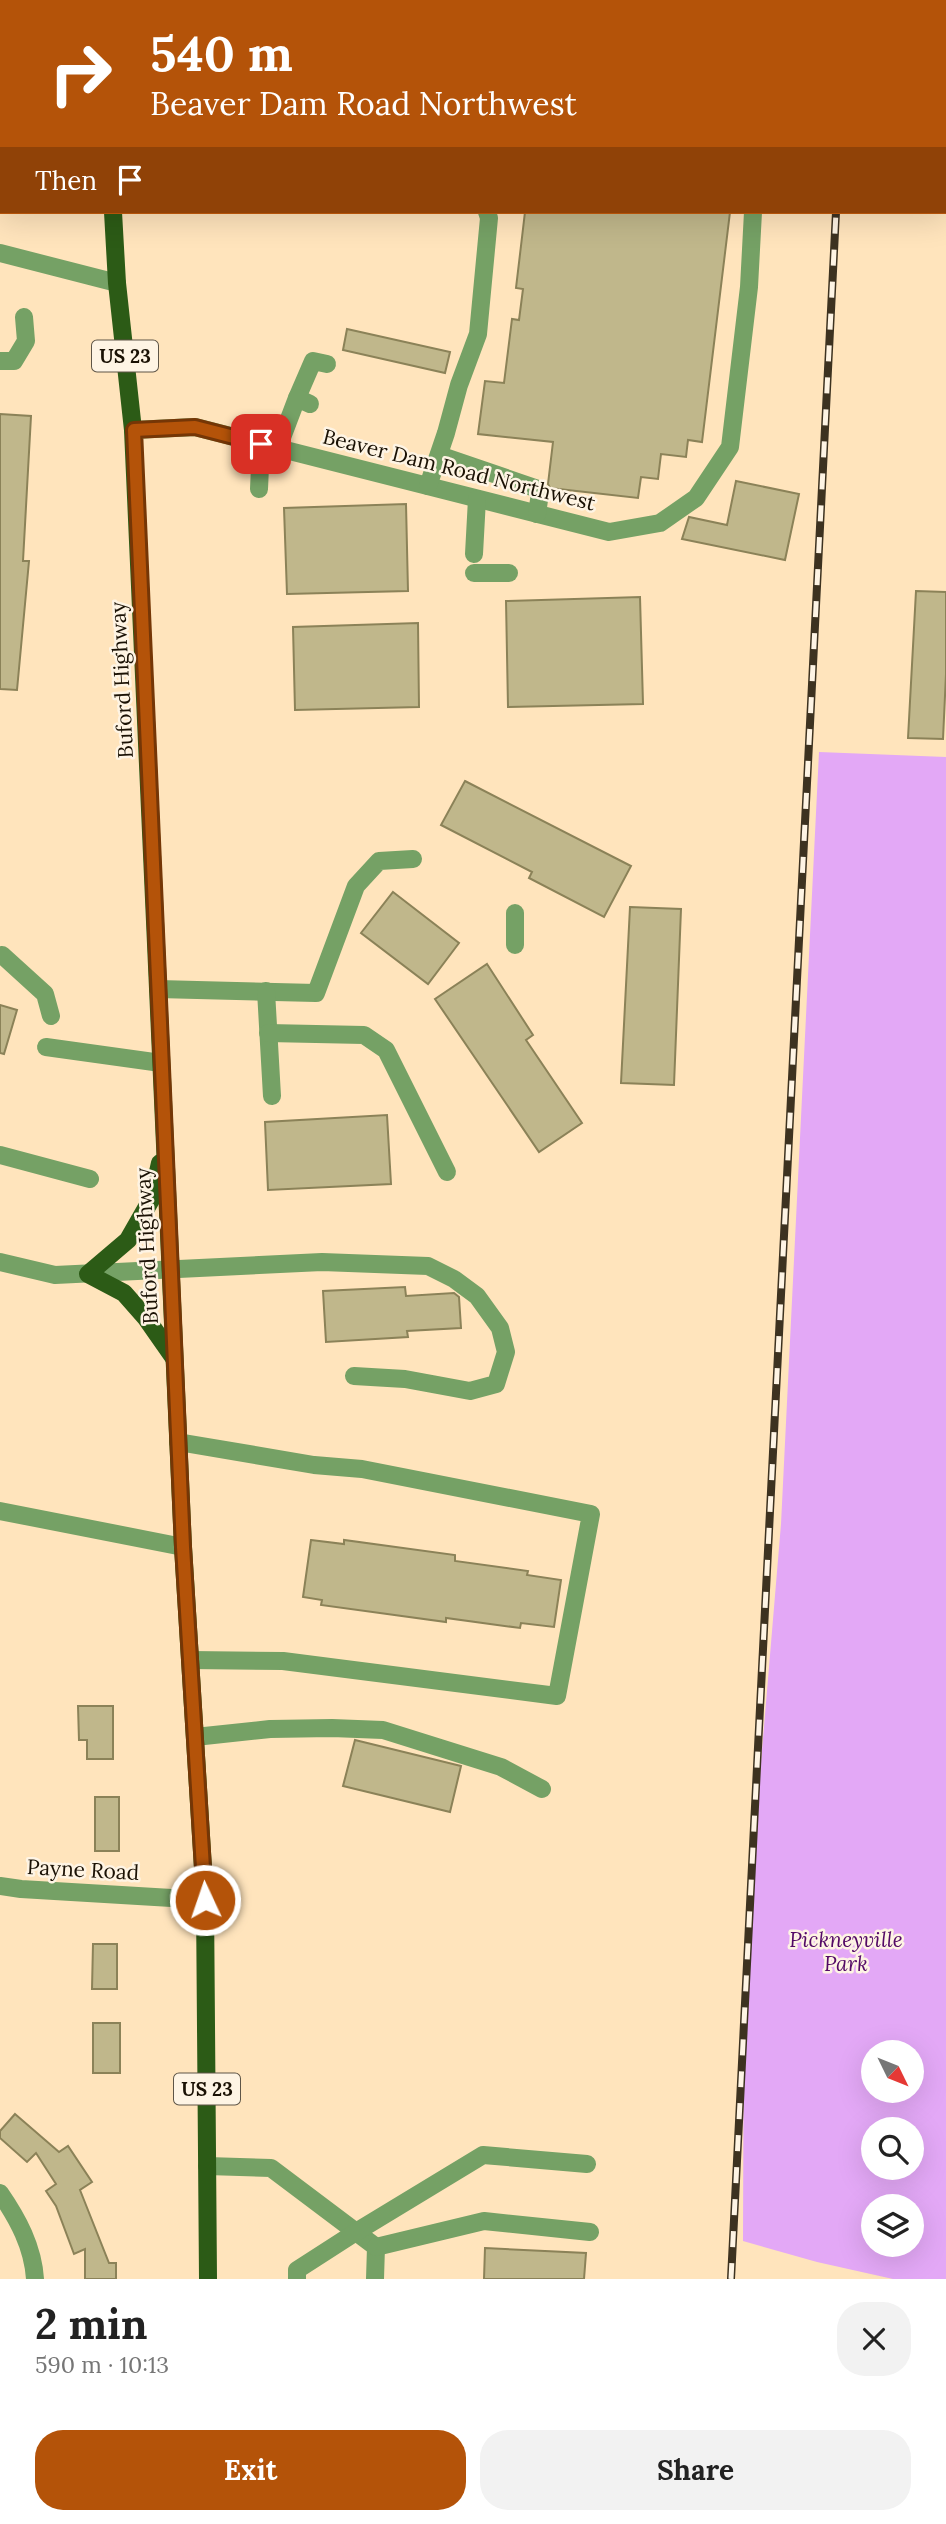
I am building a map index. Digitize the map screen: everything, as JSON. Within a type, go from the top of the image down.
[{"type":"main road","name":"Buford Highway","points":[[113,214],[117,283],[134,430],[183,1547],[205,1900],[208,2279]]},
{"type":"main road","points":[[165,1141],[152,1198],[128,1240],[88,1274],[124,1293],[146,1318],[174,1358]]},
{"type":"street","points":[[428,486],[459,385],[478,334],[488,214]]},
{"type":"street","name":"Beaver Dam Road Northwest","points":[[134,430],[195,427],[609,532],[660,523],[696,499],[730,447],[749,287],[753,214]]},
{"type":"street","points":[[0,253],[117,283]]},
{"type":"street","points":[[0,360],[13,361],[26,341],[24,317]]},
{"type":"street","points":[[258,489],[270,446],[304,401],[313,361],[327,364]]},
{"type":"street","points":[[439,455],[538,489],[540,493],[537,514]]},
{"type":"street","points":[[474,554],[477,499]]},
{"type":"street","points":[[474,573],[509,573]]},
{"type":"street","points":[[158,989],[316,993],[356,886],[379,862],[413,859]]},
{"type":"street","points":[[515,913],[515,945]]},
{"type":"street","points":[[2,955],[45,994],[51,1016]]},
{"type":"street","points":[[266,991],[272,1096]]},
{"type":"street","points":[[268,1033],[364,1035],[386,1050],[447,1172]]},
{"type":"street","points":[[46,1047],[161,1063]]},
{"type":"street","points":[[0,1155],[90,1179]]},
{"type":"street","points":[[0,1262],[55,1275],[321,1262],[428,1266],[454,1279],[477,1296],[500,1328],[506,1352],[496,1384],[470,1391],[405,1379],[354,1376]]},
{"type":"street","points":[[178,1443],[314,1465],[362,1469],[591,1514],[557,1696],[283,1661],[190,1660]]},
{"type":"street","points":[[0,1511],[183,1547]]},
{"type":"street","points":[[195,1737],[270,1729],[332,1727],[383,1730],[501,1767],[542,1789]]},
{"type":"street","name":"Payne Road","points":[[0,1886],[205,1900]]},
{"type":"street","points":[[297,2279],[297,2270],[483,2155],[587,2164]]},
{"type":"street","points":[[207,2166],[271,2168],[376,2247]]},
{"type":"street","points":[[0,2193],[16,2217],[27,2242],[35,2279]]},
{"type":"street","points":[[376,2247],[484,2221],[590,2232]]},
{"type":"street","points":[[375,2279],[376,2247]]},
{"type":"green space","name":"Pickneyville Park","points":[[819,752],[946,757],[946,2279],[893,2279],[817,2262],[743,2241],[744,1965],[781,1524]]},
{"type":"building","points":[[525,214],[730,214],[702,442],[688,440],[686,457],[661,454],[658,479],[641,477],[638,498],[550,488],[548,484],[553,442],[478,434],[485,381],[504,383],[512,319],[519,320],[523,289],[516,288]]},
{"type":"building","points":[[347,329],[450,352],[445,373],[343,350]]},
{"type":"building","points":[[0,414],[31,416],[23,561],[29,561],[17,690],[0,689]]},
{"type":"building","points":[[736,481],[799,494],[785,560],[682,539],[689,517],[727,525]]},
{"type":"building","points":[[406,504],[408,591],[287,594],[284,508]]},
{"type":"building","points":[[916,591],[946,592],[943,739],[908,738]]},
{"type":"building","points":[[640,597],[643,704],[508,707],[506,601]]},
{"type":"building","points":[[418,623],[419,707],[295,710],[293,627]]},
{"type":"building","points":[[465,781],[631,866],[604,917],[529,878],[532,872],[441,825]]},
{"type":"building","points":[[393,892],[459,943],[428,984],[361,933]]},
{"type":"building","points":[[630,907],[681,909],[674,1085],[621,1083]]},
{"type":"building","points":[[487,964],[533,1035],[526,1040],[582,1123],[539,1152],[435,999]]},
{"type":"building","points":[[0,1005],[17,1010],[4,1054],[0,1053]]},
{"type":"building","points":[[387,1115],[391,1184],[268,1190],[265,1122]]},
{"type":"building","points":[[405,1287],[406,1296],[454,1293],[459,1297],[461,1328],[407,1331],[408,1337],[326,1342],[323,1291]]},
{"type":"building","points":[[311,1540],[344,1544],[344,1540],[455,1555],[455,1561],[528,1571],[527,1575],[561,1580],[554,1627],[521,1623],[520,1628],[446,1618],[446,1622],[321,1605],[322,1600],[303,1597]]},
{"type":"building","points":[[78,1706],[113,1706],[113,1759],[87,1759],[87,1740],[79,1740]]},
{"type":"building","points":[[355,1740],[461,1766],[450,1812],[343,1786]]},
{"type":"building","points":[[95,1797],[119,1797],[119,1851],[95,1851]]},
{"type":"building","points":[[93,1944],[117,1944],[117,1989],[92,1989]]},
{"type":"building","points":[[93,2023],[120,2023],[120,2073],[93,2073]]},
{"type":"building","points":[[15,2114],[59,2152],[68,2146],[92,2182],[80,2190],[109,2263],[116,2263],[116,2279],[85,2279],[85,2249],[74,2254],[56,2206],[46,2191],[56,2184],[36,2153],[27,2162],[0,2138],[0,2131]]},
{"type":"building","points":[[485,2248],[586,2253],[584,2279],[484,2279]]},
{"type":"railway","points":[[731,2279],[836,214]]},
{"type":"route","points":[[205,1900],[183,1547],[134,430],[195,427],[261,444]]}]
